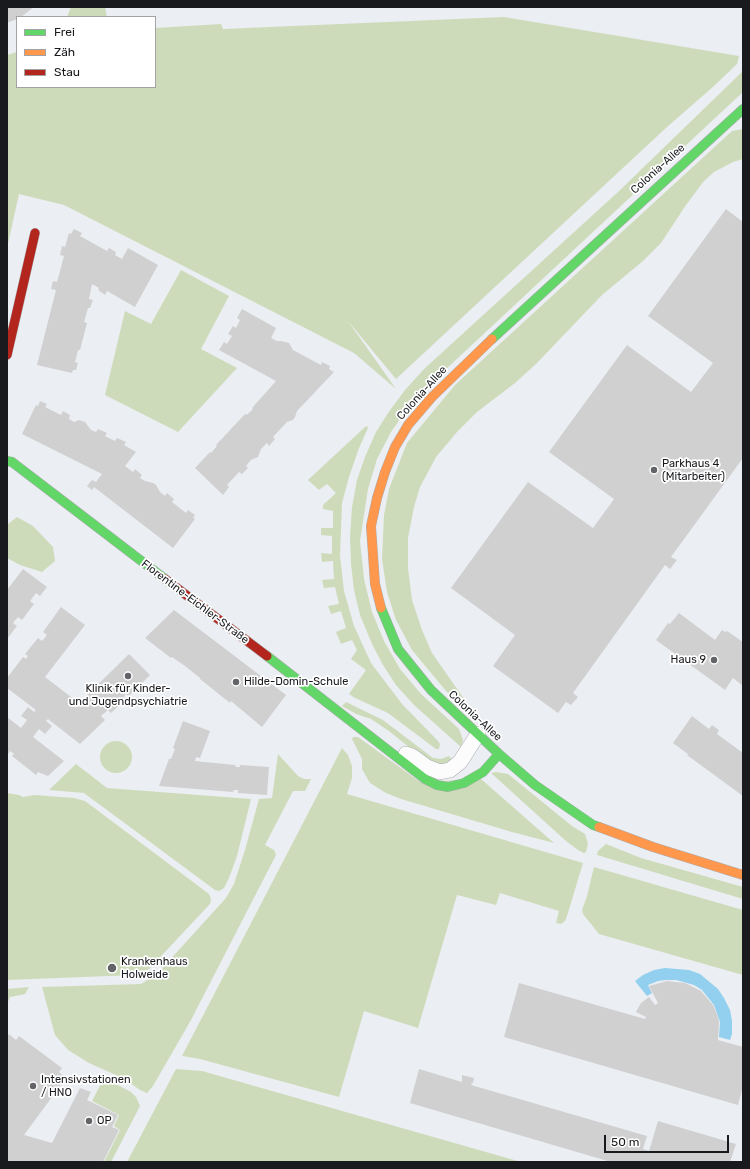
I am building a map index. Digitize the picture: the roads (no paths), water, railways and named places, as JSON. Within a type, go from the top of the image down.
[{"type":"main road","name":"Colonia-Allee","points":[[743,109],[570,266],[432,397],[408,425],[395,448],[385,472],[377,498],[371,526],[375,584],[381,607],[398,649],[431,690],[499,754],[535,785],[593,825],[654,847],[743,875]]},
{"type":"main road","points":[[7,356],[35,233]]},
{"type":"main road","name":"Florentine-Eichler-Straße","points":[[7,461],[12,462],[382,744],[425,779],[437,785],[448,787],[464,783],[484,772],[499,754]]},
{"type":"street","name":"Florentine-Eichler-Straße","points":[[382,744],[412,756],[427,767],[440,772],[450,770],[460,762],[478,734]]},
{"type":"water","points":[[665,968],[689,970],[700,974],[718,989],[730,1010],[732,1034],[730,1040],[719,1037],[720,1022],[714,1005],[702,990],[694,985],[676,980],[658,981],[648,985],[652,993],[647,996],[635,981],[654,970]]},
{"type":"place","name":"Parkhaus 4 (Mitarbeiter)","points":[[654,470]]},
{"type":"place","name":"Haus 9","points":[[714,660]]},
{"type":"place","name":"Klinik für Kinder- und Jugendpsychiatrie","points":[[128,676]]},
{"type":"place","name":"Hilde-Domin-Schule","points":[[236,682]]},
{"type":"place","name":"Krankenhaus Holweide","points":[[112,968]]},
{"type":"place","name":"Intensivstationen / HNO","points":[[33,1086]]},
{"type":"place","name":"OP","points":[[89,1121]]}]
